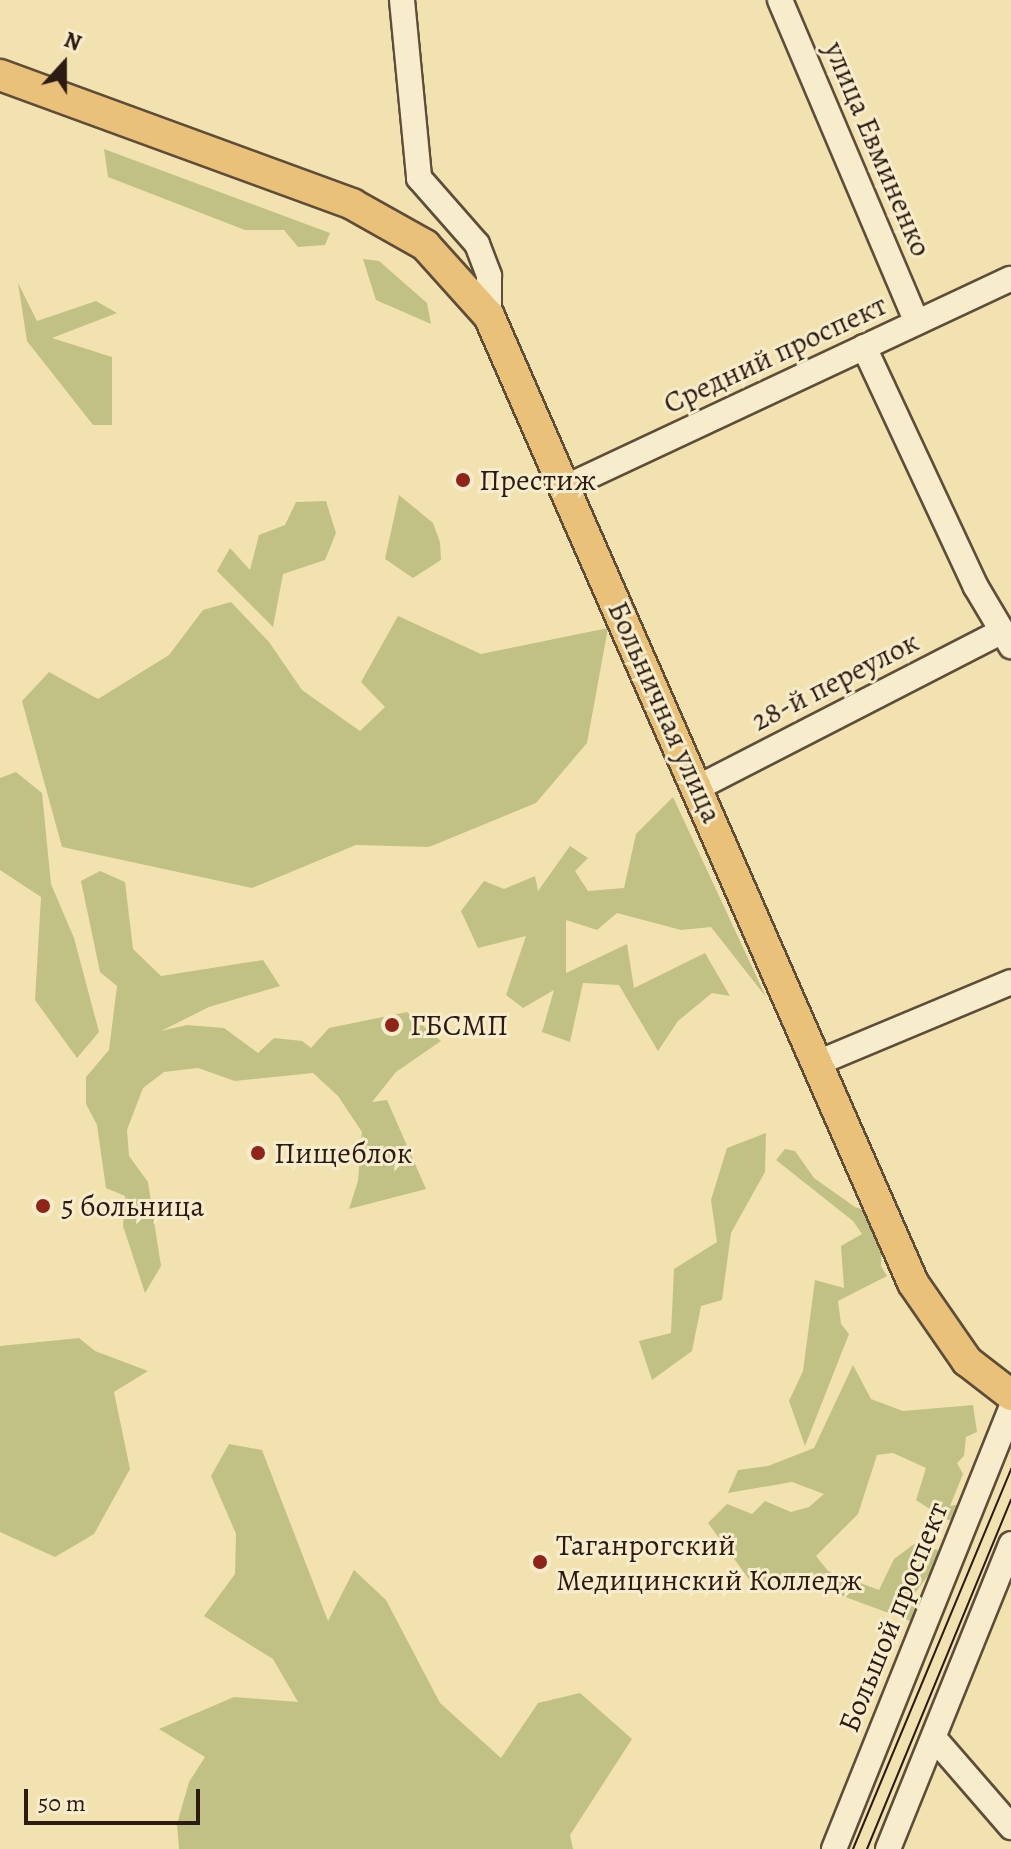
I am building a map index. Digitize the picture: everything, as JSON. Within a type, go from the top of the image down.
[{"type":"main road","points":[[0,75],[352,204],[425,245],[489,316]]},
{"type":"main road","name":"Больничная улица","points":[[489,316],[699,787],[815,1064],[913,1283],[967,1361],[1011,1395]]},
{"type":"street","name":"Больничная улица","points":[[402,0],[419,178],[477,244],[489,276],[489,316]]},
{"type":"street","name":"улица Евминенко","points":[[780,0],[917,322]]},
{"type":"street","name":"Средний проспект","points":[[566,487],[1011,279]]},
{"type":"street","points":[[864,347],[1005,639]]},
{"type":"street","name":"28-й переулок","points":[[699,787],[1005,639]]},
{"type":"street","points":[[815,1064],[1011,982]]},
{"type":"street","name":"Большой проспект","points":[[834,1849],[1011,1409]]},
{"type":"street","points":[[888,1849],[1011,1544]]},
{"type":"street","points":[[934,1738],[1011,1827]]},
{"type":"green space","points":[[104,149],[330,233],[325,245],[298,247],[284,230],[245,230],[108,177]]},
{"type":"green space","points":[[363,259],[379,261],[427,303],[431,324],[376,300]]},
{"type":"green space","points":[[18,283],[37,321],[96,301],[117,313],[52,338],[112,357],[112,425],[93,425],[27,341]]},
{"type":"green space","points":[[399,495],[433,523],[440,542],[441,560],[413,578],[385,559]]},
{"type":"green space","points":[[326,501],[336,533],[325,560],[283,574],[273,627],[217,571],[230,548],[250,570],[259,535],[285,525],[296,502]]},
{"type":"green space","points":[[231,602],[269,642],[302,690],[360,731],[385,707],[361,682],[398,616],[481,654],[608,628],[587,743],[536,803],[429,847],[356,845],[252,888],[62,847],[22,701],[49,672],[98,699],[169,655],[203,610]]},
{"type":"green space","points":[[16,772],[42,793],[51,884],[74,938],[99,1032],[77,1058],[35,1000],[41,897],[0,870],[0,778]]},
{"type":"green space","points":[[673,797],[766,997],[711,927],[681,930],[617,913],[597,930],[566,920],[566,973],[627,944],[634,988],[705,953],[730,996],[712,993],[678,1021],[658,1051],[619,985],[583,983],[570,1042],[542,1032],[554,990],[523,1008],[506,995],[526,936],[478,948],[461,911],[484,881],[504,889],[535,876],[538,891],[570,846],[588,858],[575,871],[588,891],[624,888],[636,834]]},
{"type":"green space","points":[[100,871],[125,882],[133,949],[161,976],[263,960],[280,986],[209,1007],[161,1031],[187,1025],[224,1028],[258,1053],[274,1038],[302,1041],[311,1048],[329,1028],[407,1012],[441,1041],[396,1072],[372,1102],[387,1100],[426,1189],[349,1209],[358,1181],[362,1132],[338,1096],[313,1073],[235,1081],[198,1068],[164,1072],[143,1088],[127,1130],[129,1156],[148,1182],[161,1266],[145,1293],[123,1226],[125,1196],[106,1188],[97,1125],[86,1104],[86,1077],[109,1050],[117,986],[100,972],[81,881]]},
{"type":"green space","points":[[766,1133],[765,1172],[731,1233],[722,1300],[701,1306],[692,1351],[652,1380],[639,1341],[671,1333],[674,1269],[717,1242],[711,1200],[727,1148]]},
{"type":"green space","points":[[785,1149],[795,1151],[814,1178],[855,1207],[882,1216],[881,1266],[887,1276],[838,1301],[841,1324],[849,1334],[805,1446],[789,1401],[803,1371],[815,1280],[844,1288],[841,1246],[862,1234],[853,1221],[776,1160]]},
{"type":"green space","points":[[79,1338],[95,1351],[148,1371],[114,1392],[130,1469],[94,1534],[55,1557],[0,1532],[0,1346]]},
{"type":"green space","points":[[853,1365],[871,1399],[903,1411],[973,1405],[977,1432],[966,1437],[964,1456],[957,1463],[963,1474],[950,1506],[966,1503],[957,1519],[947,1520],[916,1500],[926,1468],[893,1453],[877,1455],[858,1514],[816,1556],[828,1571],[879,1590],[894,1559],[914,1544],[946,1552],[915,1593],[918,1624],[797,1579],[751,1582],[708,1523],[727,1504],[752,1514],[765,1501],[791,1512],[809,1507],[824,1494],[792,1482],[728,1493],[738,1470],[768,1466],[814,1448]]},
{"type":"green space","points":[[229,1444],[262,1450],[328,1621],[354,1570],[386,1600],[440,1703],[501,1758],[538,1703],[580,1693],[632,1739],[570,1835],[573,1849],[179,1849],[177,1824],[189,1782],[205,1757],[159,1729],[234,1697],[298,1702],[273,1659],[204,1616],[235,1574],[236,1534],[211,1476]]},
{"type":"tram line","points":[[853,1849],[1011,1469]]},
{"type":"tram line","points":[[867,1849],[1011,1500]]},
{"type":"place","name":"Престиж","points":[[463,480]]},
{"type":"place","name":"ГБСМП","points":[[392,1025]]},
{"type":"place","name":"Пищеблок","points":[[258,1153]]},
{"type":"place","name":"5 больница","points":[[43,1206]]},
{"type":"place","name":"Таганрогский Медицинский Колледж","points":[[540,1562]]}]
